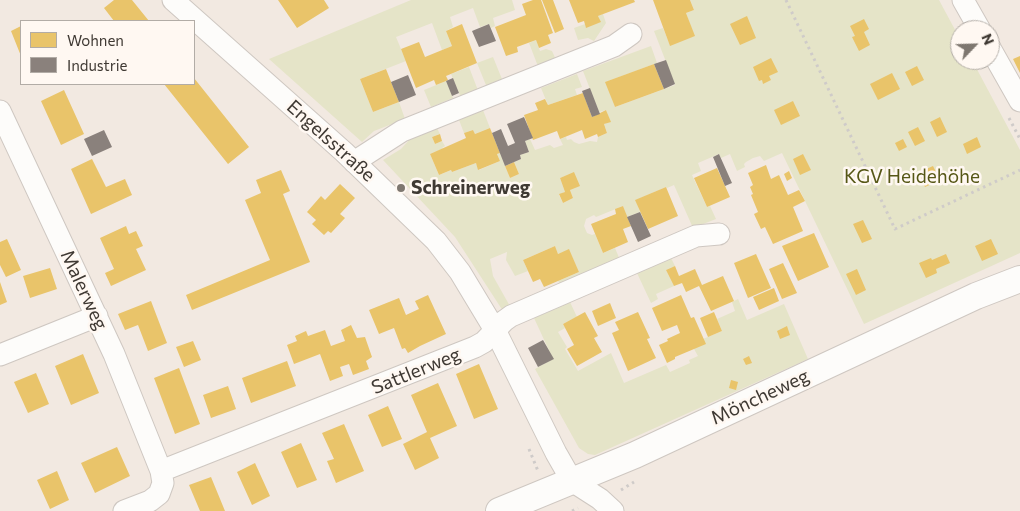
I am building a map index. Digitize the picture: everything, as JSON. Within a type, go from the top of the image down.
[{"type":"main road","name":"Möncheweg","points":[[499,511],[635,455],[976,296],[1020,279]]},
{"type":"street","name":"Engelsstraße","points":[[173,0],[354,162],[436,241],[460,272],[495,330],[572,481]]},
{"type":"street","points":[[963,0],[974,20]]},
{"type":"street","points":[[354,162],[402,130],[606,50],[631,34]]},
{"type":"street","points":[[1000,66],[1020,101]]},
{"type":"street","name":"Malerweg","points":[[0,111],[114,354],[161,471]]},
{"type":"street","name":"Sattlerweg","points":[[161,471],[475,347],[484,342],[511,316],[696,236],[719,234]]},
{"type":"street","points":[[0,355],[97,316]]},
{"type":"street","points":[[124,511],[150,501],[159,494],[163,484],[161,471]]},
{"type":"street","points":[[572,481],[613,511]]},
{"type":"path","points":[[786,0],[895,229],[1020,170]]},
{"type":"path","points":[[528,448],[546,492]]},
{"type":"green space","points":[[411,0],[512,0],[515,10],[493,18],[495,26],[491,28],[489,24],[480,27],[473,8],[450,17],[453,27],[446,31],[452,46],[442,50],[432,23],[396,37],[406,61],[360,79],[373,112],[399,102],[405,119],[374,131],[362,142],[269,59]]},
{"type":"green space","name":"KGV Heidehöhe","points":[[690,0],[939,0],[950,20],[950,70],[977,70],[1020,150],[1020,253],[864,324],[782,153],[764,161],[760,156],[753,158],[744,164],[745,167],[737,171],[730,154],[721,158],[719,154],[698,163],[701,171],[692,175],[707,207],[710,206],[716,219],[693,228],[674,185],[636,200],[640,212],[627,217],[623,206],[586,219],[584,226],[587,233],[595,234],[603,253],[615,248],[620,260],[561,286],[558,281],[579,272],[569,250],[558,254],[555,246],[523,260],[528,271],[515,276],[506,260],[507,252],[490,259],[493,276],[511,308],[503,311],[455,237],[383,160],[401,149],[410,139],[437,128],[440,134],[432,137],[435,144],[442,141],[445,146],[443,149],[430,154],[439,175],[476,163],[479,170],[500,161],[497,154],[500,153],[510,178],[519,174],[514,162],[521,159],[520,155],[529,152],[525,141],[530,139],[535,150],[550,145],[554,148],[563,145],[560,139],[566,137],[567,140],[571,139],[579,144],[590,141],[597,142],[598,137],[607,133],[604,124],[610,121],[606,110],[599,112],[583,71],[651,46],[657,63],[606,82],[615,107],[675,85],[654,31],[663,28],[670,45],[694,36],[686,13],[694,10]],"holes":[[[574,173],[570,190],[573,198],[563,203],[559,195],[565,192],[560,178]]]},
{"type":"green space","points":[[603,14],[606,23],[594,41],[588,38],[578,40],[574,28],[585,24],[586,27],[600,22],[598,16]]},
{"type":"green space","points":[[536,40],[540,51],[546,49],[552,51],[557,62],[539,69],[529,43]]},
{"type":"green space","points":[[493,57],[504,84],[488,90],[477,63]]},
{"type":"green space","points":[[469,67],[479,93],[462,100],[451,74]]},
{"type":"green space","points":[[577,74],[582,87],[575,89],[577,95],[548,105],[541,88]]},
{"type":"green space","points":[[446,81],[453,98],[431,107],[424,90]]},
{"type":"green space","points":[[483,110],[490,128],[475,134],[473,130],[464,133],[459,120]]},
{"type":"green space","points":[[671,258],[675,266],[666,270],[674,286],[656,294],[658,299],[651,303],[637,273]]},
{"type":"green space","points":[[738,299],[747,320],[784,304],[808,359],[595,455],[588,454],[579,448],[535,369],[553,359],[534,318],[570,302],[577,317],[563,324],[565,328],[558,332],[567,347],[565,349],[578,371],[611,353],[624,383],[666,365],[670,372],[690,363],[689,360],[698,356],[694,349],[703,339],[722,331],[717,319],[735,311],[732,302]]},
{"type":"building: Wohnen","points":[[114,0],[132,0],[148,20],[113,20],[104,8]]},
{"type":"building: Wohnen","points":[[278,0],[324,0],[329,8],[297,28]]},
{"type":"building: Wohnen","points":[[533,0],[541,0],[553,33],[548,35],[551,43],[539,48],[536,40],[517,47],[518,52],[506,56],[495,27],[526,15],[522,4]]},
{"type":"building: Wohnen","points":[[542,0],[553,0],[564,29],[555,33]]},
{"type":"building: Wohnen","points":[[569,0],[634,0],[635,2],[598,16],[601,22],[586,28],[584,21],[578,23]]},
{"type":"building: Wohnen","points":[[653,0],[690,0],[694,10],[686,13],[695,36],[670,46]]},
{"type":"building: Wohnen","points":[[747,16],[756,38],[740,45],[730,24]]},
{"type":"building: Wohnen","points":[[864,19],[869,29],[864,32],[870,45],[859,51],[852,37],[855,36],[850,26]]},
{"type":"building: Wohnen","points":[[462,24],[477,63],[446,76],[448,80],[446,81],[436,85],[434,80],[416,88],[401,49],[419,42],[425,57],[452,46],[446,31]]},
{"type":"building: Wohnen","points":[[20,26],[20,54],[11,31]]},
{"type":"building: Wohnen","points":[[1020,56],[1020,73],[1013,59]]},
{"type":"building: Wohnen","points":[[771,58],[778,72],[769,76],[771,80],[763,84],[762,80],[759,81],[753,67]]},
{"type":"building: Wohnen","points":[[654,64],[664,89],[615,107],[605,82]]},
{"type":"building: Wohnen","points":[[917,66],[924,80],[912,86],[905,72]]},
{"type":"building: Wohnen","points":[[386,69],[399,102],[373,112],[360,79]]},
{"type":"building: Wohnen","points":[[892,73],[900,89],[878,100],[870,84]]},
{"type":"building: Wohnen","points":[[195,79],[249,147],[228,164],[165,85],[195,85]]},
{"type":"building: Wohnen","points":[[64,90],[84,134],[61,145],[41,101]]},
{"type":"building: Wohnen","points":[[583,93],[592,117],[606,110],[611,122],[604,124],[607,133],[598,137],[597,134],[585,139],[582,130],[560,139],[557,131],[533,140],[524,115],[538,110],[535,103],[545,99],[548,105]]},
{"type":"building: Wohnen","points":[[793,101],[800,116],[781,125],[774,110]]},
{"type":"building: Wohnen","points":[[940,117],[947,132],[937,137],[930,122]]},
{"type":"building: Wohnen","points":[[918,127],[925,141],[915,146],[908,132]]},
{"type":"building: Wohnen","points":[[490,128],[500,153],[497,154],[500,161],[478,170],[476,163],[439,175],[430,154],[466,138],[464,133],[473,130],[475,134]]},
{"type":"building: Wohnen","points":[[440,134],[442,141],[435,144],[432,137]]},
{"type":"building: Wohnen","points":[[977,137],[981,147],[967,154],[963,144]]},
{"type":"building: Wohnen","points":[[903,139],[907,147],[899,151],[895,143]]},
{"type":"building: Wohnen","points":[[803,154],[811,170],[800,175],[793,159]]},
{"type":"building: Wohnen","points":[[92,159],[106,187],[125,179],[132,195],[91,214],[71,169]]},
{"type":"building: Wohnen","points":[[514,162],[519,174],[510,178],[505,166]]},
{"type":"building: Wohnen","points":[[766,165],[771,179],[779,175],[788,195],[799,190],[805,201],[793,207],[803,231],[773,244],[765,227],[761,229],[754,214],[758,212],[751,195],[753,194],[750,187],[753,185],[748,173]]},
{"type":"building: Wohnen","points":[[933,166],[940,180],[925,187],[920,177],[924,176],[922,171]]},
{"type":"building: Wohnen","points":[[717,168],[730,197],[707,207],[694,178]]},
{"type":"building: Wohnen","points":[[281,170],[290,191],[283,194],[310,262],[192,310],[186,295],[270,260],[245,200],[261,193],[256,180]]},
{"type":"building: Wohnen","points":[[789,171],[792,178],[787,181],[784,174]]},
{"type":"building: Wohnen","points":[[574,172],[580,186],[570,190],[573,198],[563,203],[559,194],[565,192],[560,178]]},
{"type":"building: Wohnen","points":[[340,184],[355,198],[340,214],[345,218],[331,233],[328,231],[324,235],[312,224],[316,220],[307,212],[321,196],[325,200]]},
{"type":"building: Wohnen","points":[[666,187],[678,216],[648,229],[635,200]]},
{"type":"building: Wohnen","points":[[623,206],[631,226],[623,229],[628,242],[603,253],[591,224],[616,214],[615,209]]},
{"type":"building: Wohnen","points":[[863,220],[872,239],[862,243],[853,224]]},
{"type":"building: Wohnen","points":[[126,226],[129,234],[136,231],[143,246],[136,249],[146,270],[111,286],[105,273],[114,269],[100,238]]},
{"type":"building: Wohnen","points":[[814,233],[829,267],[798,281],[782,246]]},
{"type":"building: Wohnen","points":[[7,239],[21,270],[6,277],[0,265],[0,242]]},
{"type":"building: Wohnen","points":[[991,239],[998,254],[982,261],[975,246]]},
{"type":"building: Wohnen","points":[[555,246],[558,254],[569,249],[579,272],[544,287],[540,279],[533,282],[523,260]]},
{"type":"building: Wohnen","points":[[756,254],[771,288],[748,298],[734,263]]},
{"type":"building: Wohnen","points":[[946,254],[950,263],[936,269],[937,273],[926,278],[919,263]]},
{"type":"building: Wohnen","points":[[783,263],[797,293],[782,299],[769,269]]},
{"type":"building: Wohnen","points":[[675,266],[679,276],[695,269],[702,285],[723,276],[734,301],[711,311],[699,286],[686,292],[682,283],[674,286],[666,270]]},
{"type":"building: Wohnen","points":[[50,268],[57,289],[30,298],[23,276]]},
{"type":"building: Wohnen","points":[[857,269],[866,290],[856,295],[846,274]]},
{"type":"building: Wohnen","points":[[0,282],[7,302],[0,305]]},
{"type":"building: Wohnen","points":[[774,288],[779,301],[759,310],[753,297]]},
{"type":"building: Wohnen","points":[[428,295],[446,334],[408,353],[405,348],[402,349],[394,328],[379,334],[369,310],[399,298],[406,315],[419,309],[415,301]]},
{"type":"building: Wohnen","points":[[681,295],[691,318],[694,317],[706,344],[675,357],[675,359],[667,363],[659,345],[680,333],[677,325],[662,331],[652,308]]},
{"type":"building: Wohnen","points":[[151,301],[167,343],[148,351],[138,325],[125,330],[118,314]]},
{"type":"building: Wohnen","points":[[610,303],[616,318],[598,326],[592,311]]},
{"type":"building: Wohnen","points":[[585,312],[598,336],[594,338],[602,352],[577,366],[567,349],[574,345],[563,324]]},
{"type":"building: Wohnen","points":[[638,312],[650,338],[647,339],[656,358],[628,371],[612,333],[619,330],[615,322]]},
{"type":"building: Wohnen","points":[[714,312],[722,331],[708,337],[700,318]]},
{"type":"building: Wohnen","points":[[351,325],[357,338],[365,337],[372,357],[366,361],[369,369],[353,375],[349,364],[340,367],[343,376],[330,381],[320,354],[294,364],[287,345],[297,341],[295,336],[306,331],[308,336],[325,330],[331,346],[345,341],[341,330]]},
{"type":"building: Wohnen","points":[[787,326],[790,335],[780,339],[777,331]]},
{"type":"building: Wohnen","points":[[193,341],[201,360],[184,367],[176,347]]},
{"type":"building: Wohnen","points":[[83,354],[99,393],[71,405],[55,366]]},
{"type":"building: Wohnen","points":[[749,356],[752,363],[746,365],[743,359]]},
{"type":"building: Wohnen","points":[[287,361],[296,386],[251,403],[242,378]]},
{"type":"building: Wohnen","points":[[479,364],[498,409],[474,419],[456,374]]},
{"type":"building: Wohnen","points":[[179,368],[200,424],[175,434],[154,378]]},
{"type":"building: Wohnen","points":[[36,373],[49,404],[28,413],[14,382]]},
{"type":"building: Wohnen","points":[[731,380],[738,382],[736,390],[729,388]]},
{"type":"building: Wohnen","points":[[438,383],[457,426],[430,438],[439,458],[415,470],[403,444],[427,432],[411,395]]},
{"type":"building: Wohnen","points":[[228,386],[236,409],[211,418],[203,395]]},
{"type":"building: Wohnen","points":[[388,406],[402,439],[382,447],[368,415]]},
{"type":"building: Wohnen","points":[[344,424],[364,471],[336,483],[327,461],[334,459],[322,433]]},
{"type":"building: Wohnen","points":[[301,443],[317,480],[297,488],[281,452]]},
{"type":"building: Wohnen","points":[[117,447],[130,476],[95,493],[81,463]]},
{"type":"building: Wohnen","points":[[255,463],[270,496],[252,505],[237,472]]},
{"type":"building: Wohnen","points":[[57,471],[69,500],[50,509],[37,480]]},
{"type":"building: Wohnen","points":[[211,477],[225,511],[200,511],[189,485]]},
{"type":"building: Industrie","points":[[489,24],[496,41],[479,47],[472,31]]},
{"type":"building: Industrie","points":[[666,60],[675,84],[664,89],[654,64]]},
{"type":"building: Industrie","points":[[408,75],[416,95],[399,102],[391,82]]},
{"type":"building: Industrie","points":[[453,78],[459,93],[452,96],[446,81]]},
{"type":"building: Industrie","points":[[590,88],[600,114],[592,117],[582,91]]},
{"type":"building: Industrie","points":[[524,117],[533,138],[525,141],[529,152],[520,155],[521,159],[505,166],[492,133],[501,129],[508,146],[515,143],[507,124]]},
{"type":"building: Industrie","points":[[104,130],[112,147],[92,156],[84,139]]},
{"type":"building: Industrie","points":[[719,154],[732,183],[725,186],[713,157]]},
{"type":"building: Industrie","points":[[640,212],[651,236],[638,242],[627,217]]},
{"type":"building: Industrie","points":[[543,340],[554,359],[538,367],[528,348]]},
{"type":"place","name":"Schreinerweg","points":[[401,188]]}]
